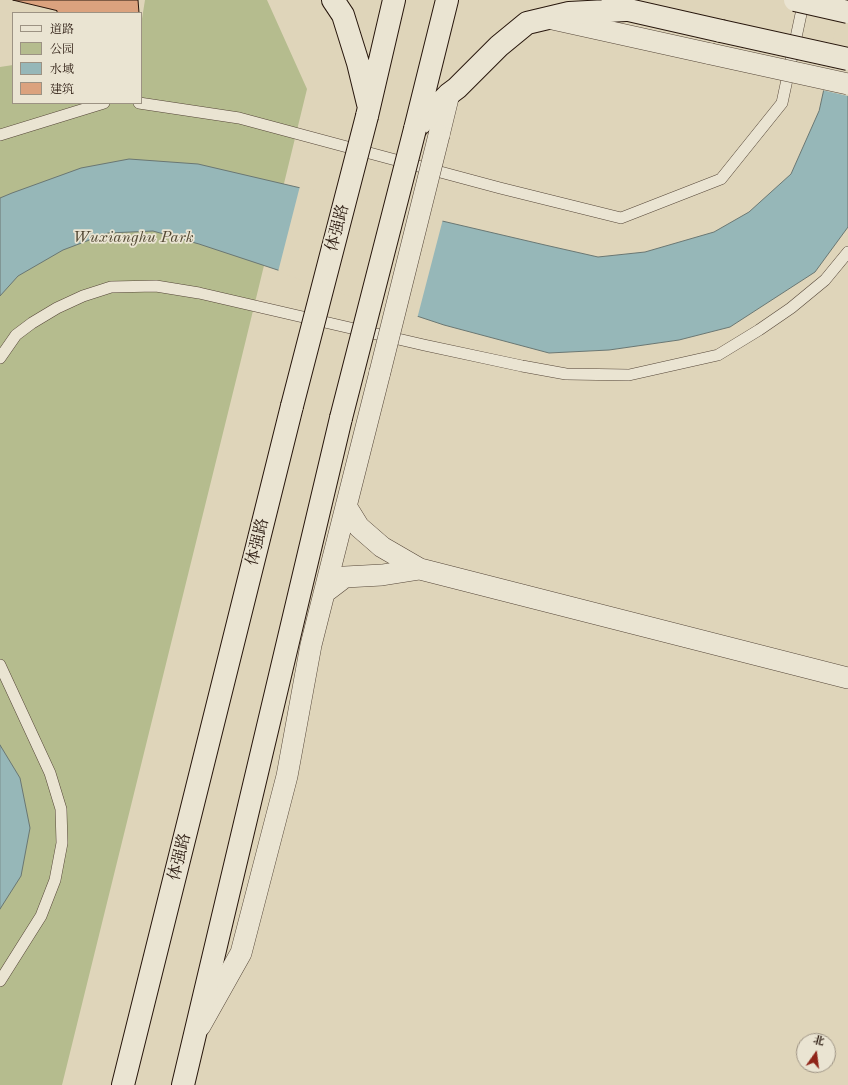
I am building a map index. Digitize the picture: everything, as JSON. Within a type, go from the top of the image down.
[{"type":"main road","points":[[333,0],[343,15],[358,63],[368,113]]},
{"type":"main road","name":"体强路","points":[[123,1085],[292,406],[368,113],[394,0]]},
{"type":"main road","points":[[183,1085],[341,418],[447,0]]},
{"type":"main road","points":[[583,0],[848,59]]},
{"type":"main road","points":[[795,0],[848,12]]},
{"type":"main road","points":[[414,128],[499,46],[527,23],[569,13],[626,10]]},
{"type":"street","points":[[548,18],[848,84]]},
{"type":"street","points":[[195,1035],[242,953],[287,776],[311,645],[449,94]]},
{"type":"street","points":[[346,506],[359,527],[382,547],[420,569],[848,678]]},
{"type":"street","points":[[324,593],[345,577],[382,575],[420,569]]},
{"type":"lane","points":[[142,103],[239,118],[500,188],[621,218],[721,179],[782,103],[804,0]]},
{"type":"lane","points":[[0,135],[101,104]]},
{"type":"lane","points":[[0,358],[16,335],[26,327],[57,308],[76,299],[111,287],[156,286],[199,294],[522,366],[566,374],[629,374],[718,355],[792,308],[825,280],[848,252]]},
{"type":"lane","points":[[0,665],[50,773],[61,809],[62,843],[55,880],[42,916],[0,981]]},
{"type":"green space","name":"Wuxianghu Park","points":[[145,0],[267,0],[307,89],[62,1085],[0,1085],[0,67],[12,65],[12,104],[142,104],[142,19]]},
{"type":"water","points":[[844,0],[848,0],[848,227],[815,272],[730,327],[679,340],[609,350],[549,353],[444,325],[199,244],[153,231],[108,233],[63,250],[18,276],[0,296],[0,198],[81,168],[129,159],[198,164],[598,257],[645,252],[714,232],[749,212],[791,174],[819,111]]},
{"type":"water","points":[[0,745],[20,778],[30,828],[21,876],[0,909]]},
{"type":"pier","points":[[842,0],[848,0],[848,96],[822,90]]},
{"type":"pier","points":[[300,186],[443,219],[417,319],[278,272]]},
{"type":"building","points":[[13,0],[138,0],[139,12],[57,12]]}]
